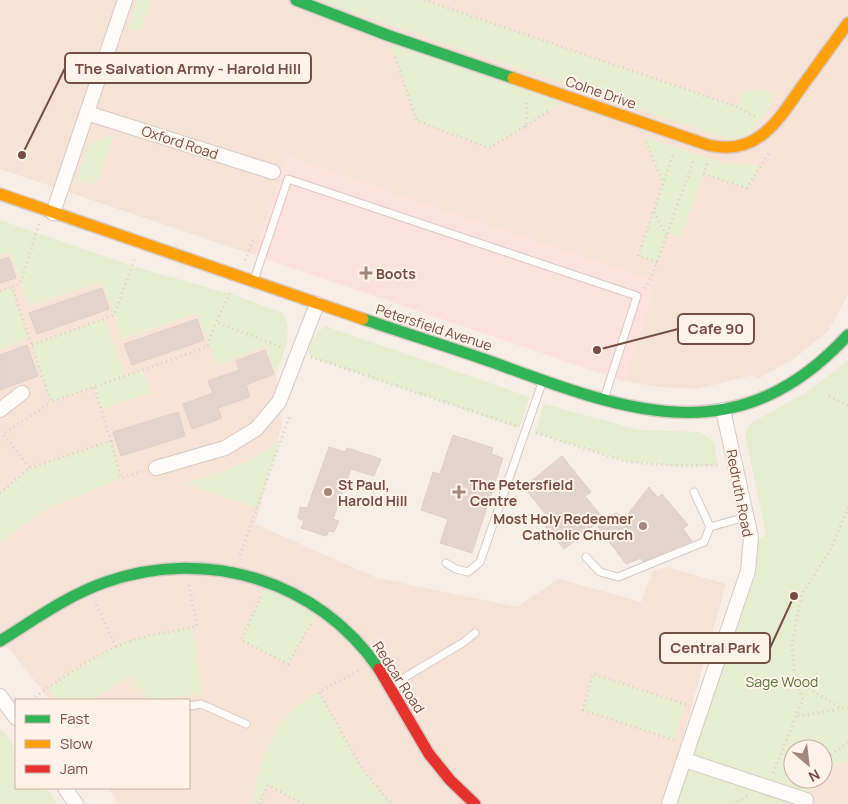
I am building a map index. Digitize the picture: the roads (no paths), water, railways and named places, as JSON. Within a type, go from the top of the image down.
[{"type":"street","points":[[49,211],[87,112],[125,0]]},
{"type":"street","name":"Colne Drive","points":[[299,0],[387,35],[713,147],[737,149],[757,140],[773,126],[848,23]]},
{"type":"street","name":"Oxford Road","points":[[87,112],[273,172]]},
{"type":"street","name":"Petersfield Avenue","points":[[0,194],[238,278],[542,380],[642,411],[692,414],[722,410],[755,401],[784,387],[814,369],[848,335]]},
{"type":"street","points":[[156,468],[225,448],[256,429],[278,402],[304,355],[317,304]]},
{"type":"street","points":[[0,410],[22,393]]},
{"type":"street","name":"Redruth Road","points":[[669,804],[748,571],[751,536],[736,464],[722,410]]},
{"type":"street","name":"Redcar Road","points":[[0,641],[105,582],[139,572],[186,568],[234,571],[268,581],[301,596],[320,608],[354,637],[390,686],[429,754],[454,785],[475,804]]},
{"type":"street","points":[[0,696],[15,717]]},
{"type":"street","points":[[685,760],[806,800],[805,804]]},
{"type":"street","points":[[66,789],[75,804]]},
{"type":"lane","points":[[253,282],[288,179],[637,296],[603,400]]},
{"type":"lane","points":[[446,563],[456,569],[468,572],[480,562],[542,380]]},
{"type":"lane","points":[[586,557],[600,572],[618,578],[704,542],[710,527],[694,492]]},
{"type":"lane","points":[[710,527],[746,517]]},
{"type":"lane","points":[[390,686],[464,642],[475,633]]},
{"type":"lane","points":[[190,706],[201,704],[246,724]]},
{"type":"place","name":"The Salvation Army - Harold Hill","points":[[22,155]]},
{"type":"place","name":"Boots","points":[[366,273]]},
{"type":"place","name":"Cafe 90","points":[[597,350]]},
{"type":"place","name":"St Paul, Harold Hill","points":[[328,492]]},
{"type":"place","name":"The Petersfield Centre","points":[[459,492]]},
{"type":"place","name":"Most Holy Redeemer Catholic Church","points":[[643,526]]},
{"type":"place","name":"Central Park","points":[[794,596]]},
{"type":"park label","name":"Sage Wood","points":[[782,681]]}]
